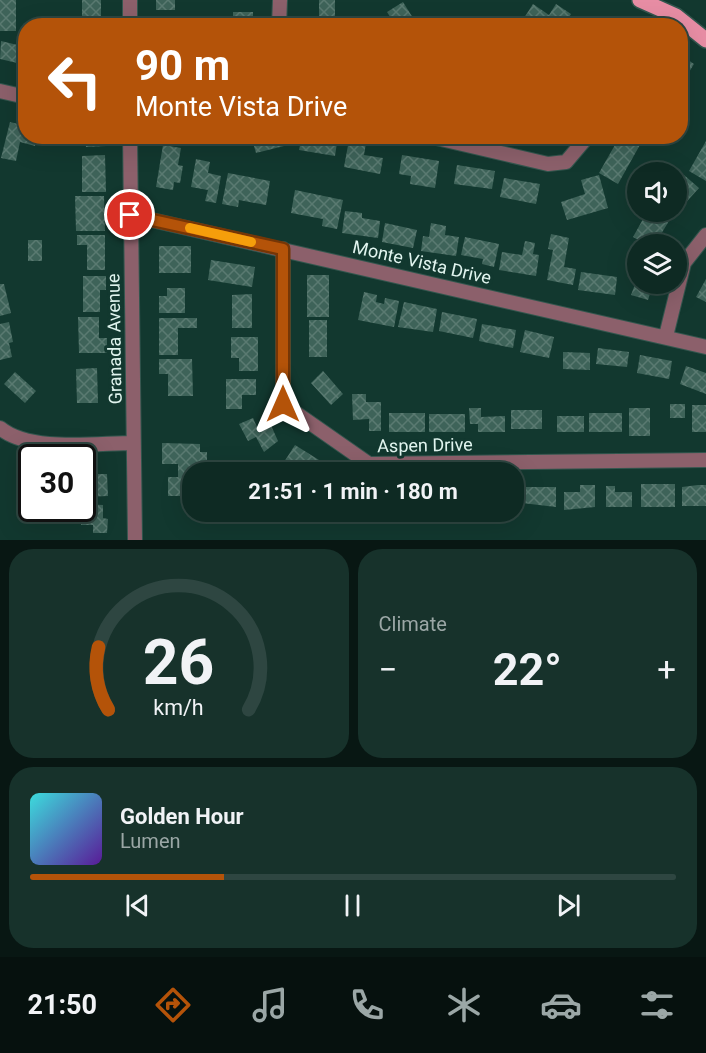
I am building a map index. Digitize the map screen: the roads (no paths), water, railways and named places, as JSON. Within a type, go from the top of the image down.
[{"type":"main road","points":[[649,2],[668,18]]},
{"type":"main road","points":[[688,30],[706,40]]},
{"type":"street","points":[[130,0],[130,18]]},
{"type":"street","points":[[279,18],[280,0]]},
{"type":"street","points":[[0,91],[18,95]]},
{"type":"street","name":"Granada Avenue","points":[[130,144],[135,540]]},
{"type":"street","points":[[462,144],[548,164],[566,162],[581,144]]},
{"type":"street","name":"Monte Vista Drive","points":[[130,215],[706,347]]},
{"type":"street","points":[[666,336],[684,263],[706,235]]},
{"type":"street","name":"Aspen Drive","points":[[283,249],[283,404],[369,464],[706,460]]},
{"type":"street","points":[[0,428],[5,432],[45,444],[134,443]]}]
